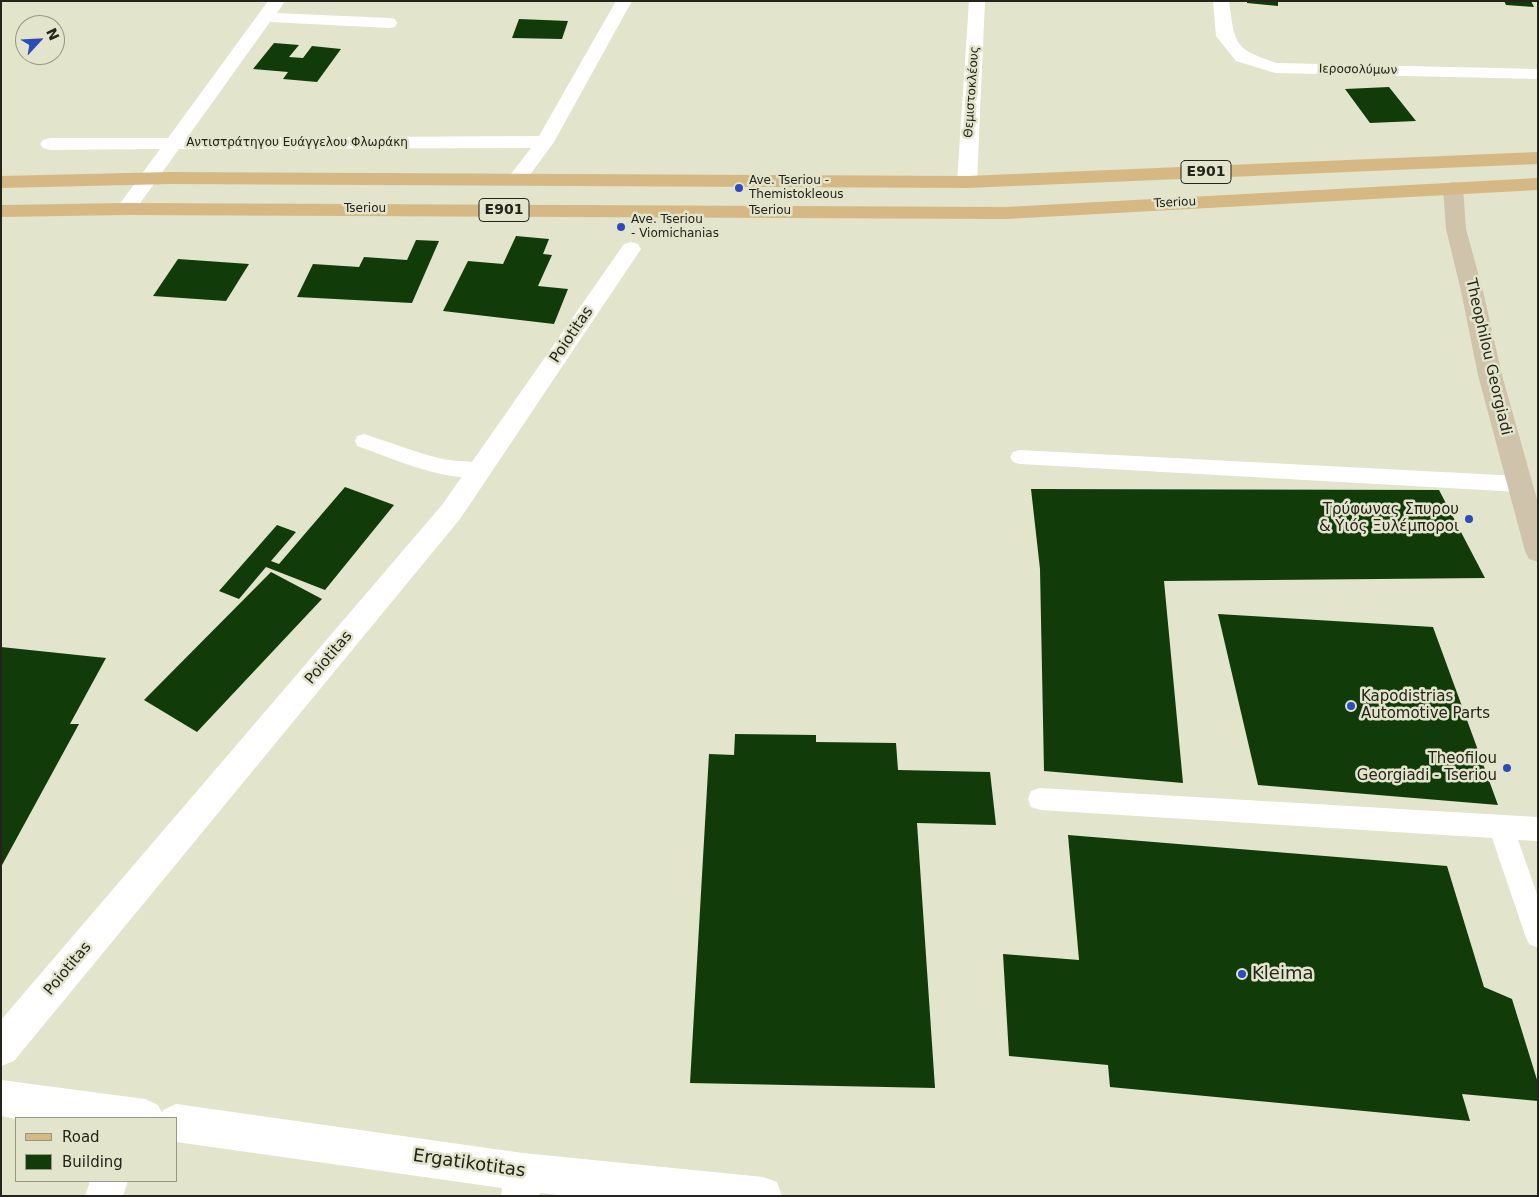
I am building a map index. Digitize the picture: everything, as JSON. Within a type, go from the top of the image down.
[{"type":"main road","name":"Tseriou","points":[[1,182],[146,178],[967,182],[1538,158]]},
{"type":"main road","name":"Theophilou Georgiadi","points":[[1445,162],[1453,188]]},
{"type":"main road","name":"Tseriou","points":[[1,210],[1006,212],[1538,184]]},
{"type":"street","points":[[126,209],[146,178],[174,144],[277,1]]},
{"type":"street","points":[[517,179],[544,142],[624,1]]},
{"type":"street","name":"Θεμιστοκλέους","points":[[967,182],[977,1]]},
{"type":"street","name":"Ιεροσολύμων","points":[[1221,1],[1225,36],[1242,57],[1275,68],[1538,74]]},
{"type":"street","points":[[266,17],[389,23]]},
{"type":"street","name":"Αντιστράτηγου Ευάγγελου Φλωράκη","points":[[50,144],[544,142]]},
{"type":"street","name":"Theophilou Georgiadi","points":[[1453,188],[1456,230],[1472,291],[1490,375],[1538,551]]},
{"type":"street","name":"Poiotitas","points":[[1,1048],[451,512],[631,250]]},
{"type":"street","points":[[1,1098],[130,1117]]},
{"type":"street","name":"Ergatikotitas","points":[[178,1123],[521,1184],[763,1196]]},
{"type":"street","points":[[104,1196],[110,1182]]},
{"type":"lane","points":[[364,441],[421,462],[445,467],[479,470]]},
{"type":"lane","points":[[1020,457],[1519,484]]},
{"type":"lane","points":[[1040,799],[1538,829]]},
{"type":"lane","points":[[1501,827],[1538,934]]},
{"type":"building","points":[[1247,1],[1278,1],[1278,6],[1247,3]]},
{"type":"building","points":[[1504,1],[1531,1],[1534,7],[1506,5]]},
{"type":"building","points":[[519,19],[568,21],[562,39],[512,38]]},
{"type":"building","points":[[274,43],[299,45],[289,57],[303,58],[312,46],[341,49],[317,82],[283,79],[288,72],[253,69]]},
{"type":"building","points":[[1389,87],[1416,121],[1370,123],[1345,89]]},
{"type":"building","points":[[516,236],[549,239],[543,254],[552,255],[538,286],[568,289],[554,324],[443,311],[468,261],[503,264]]},
{"type":"building","points":[[416,240],[439,241],[412,303],[297,297],[313,264],[359,267],[364,257],[407,260]]},
{"type":"building","points":[[178,259],[249,264],[226,301],[153,296]]},
{"type":"building","points":[[345,487],[394,505],[325,590],[266,567],[239,599],[219,591],[277,525],[296,532],[271,561],[279,564]]},
{"type":"building","points":[[1031,489],[1439,490],[1485,578],[1164,581],[1183,783],[1044,771],[1040,569]]},
{"type":"building","points":[[271,572],[322,599],[197,732],[144,700]]},
{"type":"building","name":"Kapodistrias Automotive Parts","points":[[1218,614],[1433,627],[1498,805],[1258,785]]},
{"type":"building","points":[[1,647],[106,658],[70,724],[79,724],[1,867]]},
{"type":"building","points":[[735,734],[816,735],[816,742],[896,743],[898,770],[990,772],[996,825],[917,823],[935,1088],[690,1083],[709,754],[734,755]]},
{"type":"building","name":"Kleima","points":[[1068,835],[1447,866],[1484,987],[1512,999],[1538,1083],[1538,1101],[1462,1094],[1470,1121],[1110,1087],[1108,1065],[1009,1056],[1003,954],[1079,960]]},
{"type":"place","name":"Ave. Tseriou - Themistokleous","points":[[739,188]]},
{"type":"place","name":"Ave. Tseriou - Viomichanias","points":[[621,227]]},
{"type":"place","name":"Τρύφωνας Σπυρου & Υιός Ξυλέμποροι","points":[[1469,519]]},
{"type":"place","name":"Kapodistrias Automotive Parts","points":[[1351,706]]},
{"type":"place","name":"Theofilou Georgiadi - Tseriou","points":[[1507,768]]},
{"type":"place","name":"Kleima","points":[[1242,974]]}]
